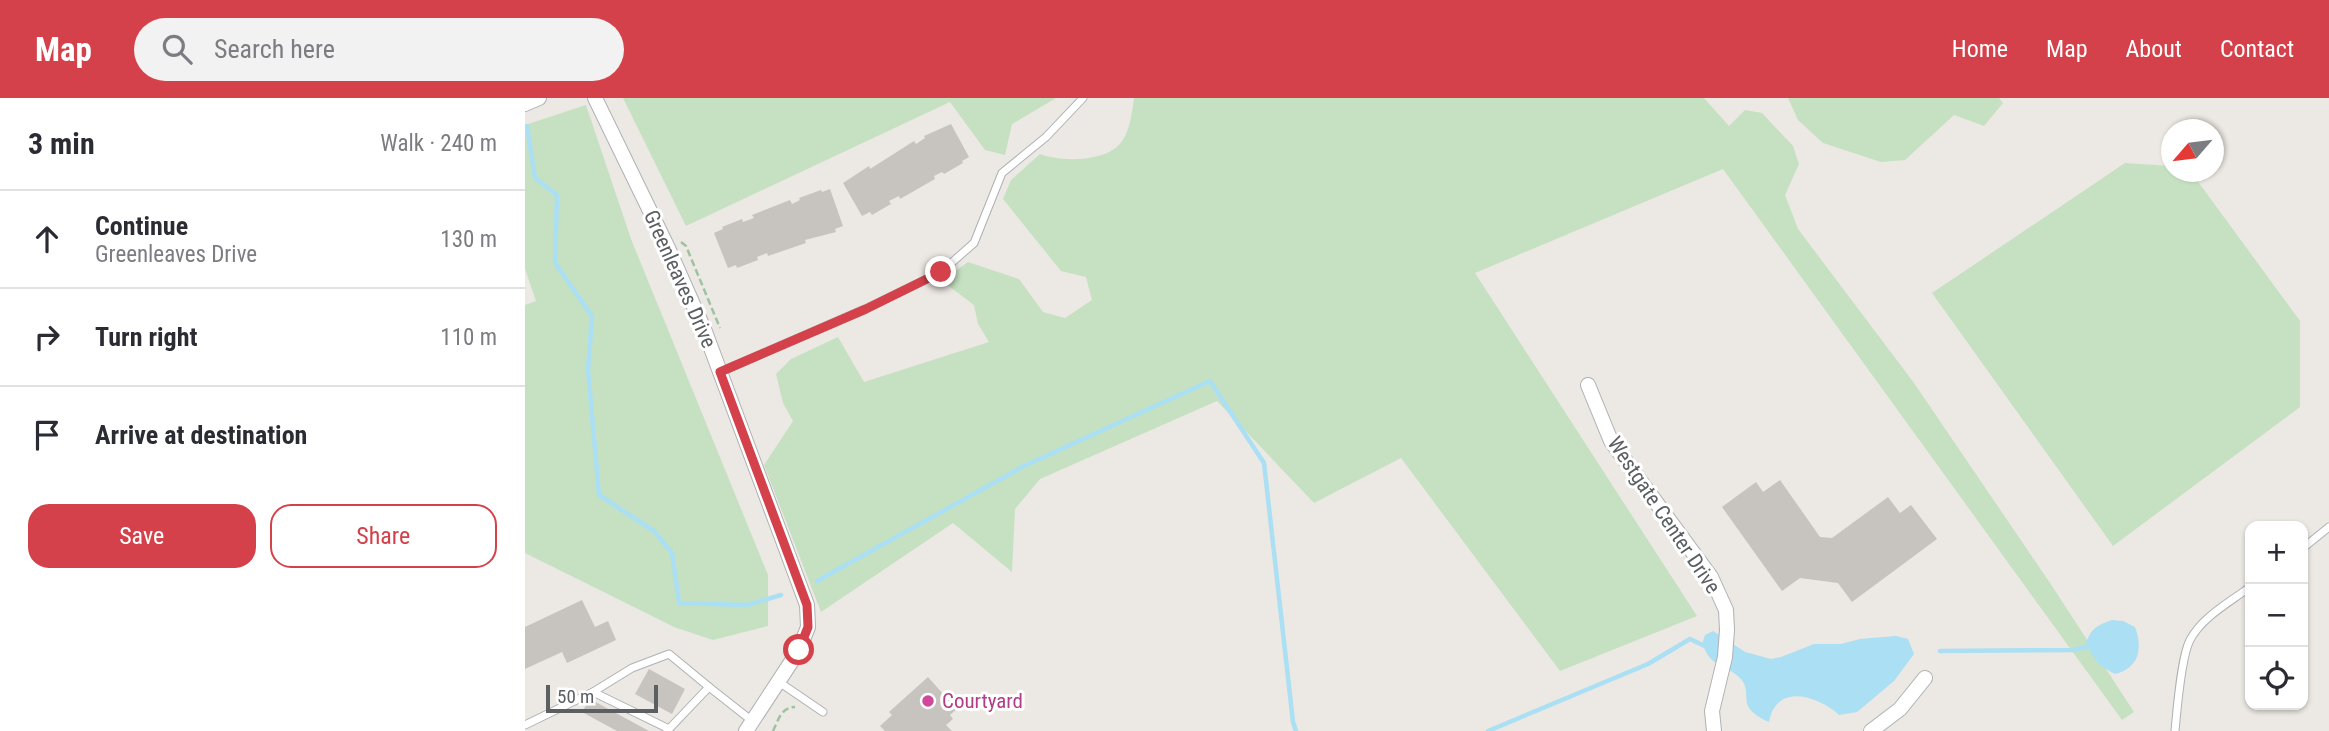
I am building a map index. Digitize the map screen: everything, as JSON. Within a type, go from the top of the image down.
[{"type":"street","points":[[525,104],[539,98]]},
{"type":"street","name":"Greenleaves Drive","points":[[595,98],[669,248],[720,372],[807,605],[808,627],[799,650],[749,725]]},
{"type":"street","name":"Westgate Center Drive","points":[[1588,385],[1611,441],[1711,577],[1726,610],[1725,657],[1712,711],[1714,731]]},
{"type":"street","points":[[1871,731],[1901,709],[1925,678]]},
{"type":"lane","points":[[720,372],[866,309],[941,272],[974,243],[1002,173],[1047,137],[1083,98]]},
{"type":"lane","points":[[2308,544],[2329,527]]},
{"type":"lane","points":[[2175,731],[2189,641],[2212,615],[2245,591]]},
{"type":"lane","points":[[525,725],[593,692],[632,668],[669,654],[749,725]]},
{"type":"lane","points":[[779,681],[823,712]]},
{"type":"lane","points":[[593,692],[668,730],[709,687]]},
{"type":"path","points":[[773,731],[786,709],[804,711]]},
{"type":"green space","points":[[623,98],[1056,98],[1012,124],[1005,155],[985,150],[950,102],[686,226]]},
{"type":"green space","points":[[1134,98],[1704,98],[1729,126],[1745,110],[1762,113],[1793,146],[1799,164],[1785,195],[1798,229],[1914,383],[2134,712],[2122,720],[1723,169],[1475,273],[1697,616],[1560,671],[1401,458],[1314,503],[1217,401],[1040,479],[1015,509],[1012,572],[953,523],[821,612],[764,465],[793,421],[783,403],[776,374],[791,359],[838,337],[864,382],[989,342],[978,324],[974,305],[942,281],[968,262],[1019,279],[1043,312],[1065,318],[1092,300],[1086,277],[1061,271],[1003,199],[1011,180],[1040,154],[1081,159],[1112,151],[1123,140],[1128,129]]},
{"type":"green space","points":[[1788,98],[1999,98],[2003,103],[1984,126],[1954,115],[1905,160],[1881,162],[1823,143],[1798,120]]},
{"type":"green space","points":[[586,105],[631,239],[768,575],[768,626],[713,640],[674,627],[525,553],[525,305],[536,301],[525,269],[525,125]]},
{"type":"green space","points":[[2125,163],[2161,165],[2161,182],[2198,182],[2300,321],[2300,407],[2113,546],[1932,293]]},
{"type":"water","points":[[2112,620],[2123,621],[2135,627],[2139,643],[2134,662],[2115,674],[2097,662],[2086,643],[2096,628]]},
{"type":"water","points":[[1713,631],[1745,652],[1771,659],[1814,644],[1841,644],[1860,639],[1896,636],[1908,639],[1914,654],[1894,681],[1857,712],[1839,715],[1809,698],[1788,697],[1773,710],[1769,722],[1751,711],[1746,689],[1740,678],[1708,656],[1702,644],[1705,635]]},
{"type":"building","points":[[951,124],[969,157],[900,199],[899,196],[889,201],[891,204],[872,215],[870,212],[862,216],[843,183],[914,141],[916,144],[925,138],[924,136]]},
{"type":"building","points":[[830,189],[843,226],[835,229],[836,232],[805,240],[806,243],[768,256],[767,253],[757,257],[758,260],[737,268],[736,265],[728,268],[714,233],[723,229],[722,227],[742,219],[743,222],[754,218],[752,215],[790,200],[792,204],[800,200],[799,198]]},
{"type":"building","points":[[1780,480],[1820,537],[1832,538],[1888,497],[1900,513],[1911,505],[1937,539],[1852,602],[1838,583],[1800,578],[1782,591],[1722,507],[1756,482],[1763,492]]},
{"type":"building","points":[[582,600],[595,627],[608,621],[616,640],[567,663],[562,652],[525,669],[525,627]]},
{"type":"building","points":[[649,669],[685,689],[672,714],[635,694]]},
{"type":"building","name":"Courtyard","points":[[928,677],[959,707],[950,715],[953,719],[946,725],[952,731],[885,731],[880,726],[892,715],[889,712]]},
{"type":"building","points":[[590,699],[649,731],[617,731],[582,712]]},
{"type":"waterway","points":[[527,126],[535,178],[557,195],[555,263],[592,316],[588,370],[599,495],[654,531],[672,553],[679,603],[747,605],[781,595]]},
{"type":"waterway","points":[[817,581],[1024,466],[1210,381],[1264,463],[1296,731]]},
{"type":"waterway","points":[[1488,731],[1648,664],[1690,639],[1707,647]]},
{"type":"waterway","points":[[1940,651],[2074,650],[2092,645]]},
{"type":"place","name":"Courtyard","points":[[928,701]]},
{"type":"route","points":[[799,650],[808,627],[807,605],[720,372],[866,309],[941,272]]}]
